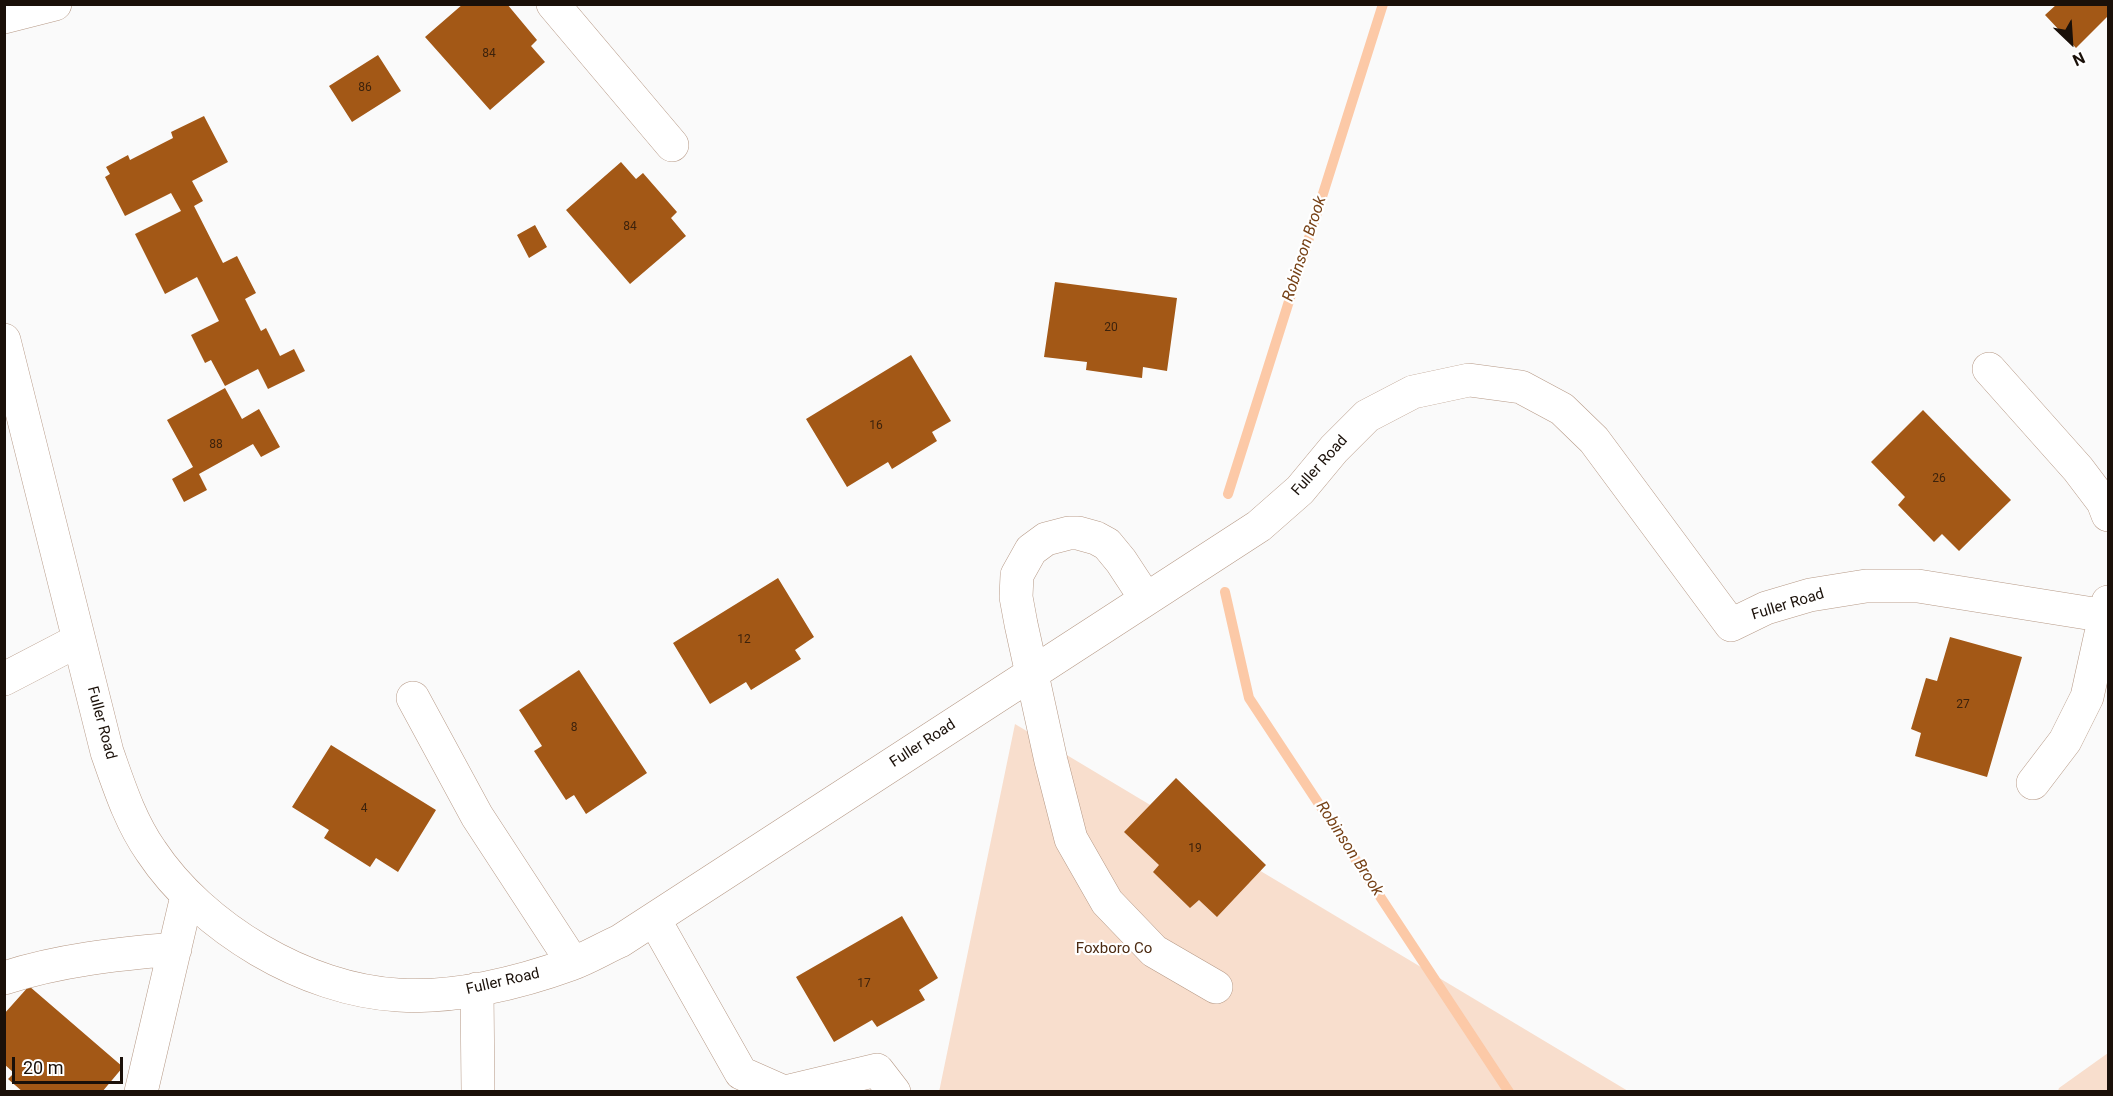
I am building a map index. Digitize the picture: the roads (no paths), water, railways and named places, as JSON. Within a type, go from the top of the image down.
[{"type":"street","points":[[4,17],[55,4]]},
{"type":"street","points":[[553,4],[672,145]]},
{"type":"street","name":"Fuller Road","points":[[4,340],[107,752],[126,806],[151,851],[187,896],[229,931],[285,964],[342,986],[398,995],[458,993],[518,981],[573,963],[654,920],[1032,672],[1260,526],[1300,490],[1334,449],[1367,416],[1413,392],[1468,380],[1521,387],[1562,409],[1594,440],[1731,624],[1766,608],[1810,595],[1866,586],[1918,586],[2107,609]]},
{"type":"street","points":[[1989,369],[2078,469],[2103,502],[2109,515]]},
{"type":"street","points":[[1146,599],[1107,544],[1078,533],[1046,539],[1031,550],[1017,575],[1016,597],[1051,761],[1071,839],[1107,902],[1154,951],[1216,987]]},
{"type":"street","points":[[2033,783],[2065,741],[2087,697],[2107,609]]},
{"type":"street","points":[[4,679],[79,640]]},
{"type":"street","points":[[412,698],[477,816],[573,963]]},
{"type":"street","points":[[141,1092],[187,896]]},
{"type":"street","points":[[654,920],[741,1072],[784,1092],[877,1070],[894,1092]]},
{"type":"street","points":[[4,978],[34,968],[106,956],[175,949]]},
{"type":"street","points":[[477,989],[478,1092]]},
{"type":"waterway","name":"Robinson Brook","points":[[1228,494],[1383,4]]},
{"type":"waterway","name":"Robinson Brook","points":[[1225,592],[1249,698],[1509,1092]]},
{"type":"park label","name":"Foxboro Co","points":[[1114,949]]}]
